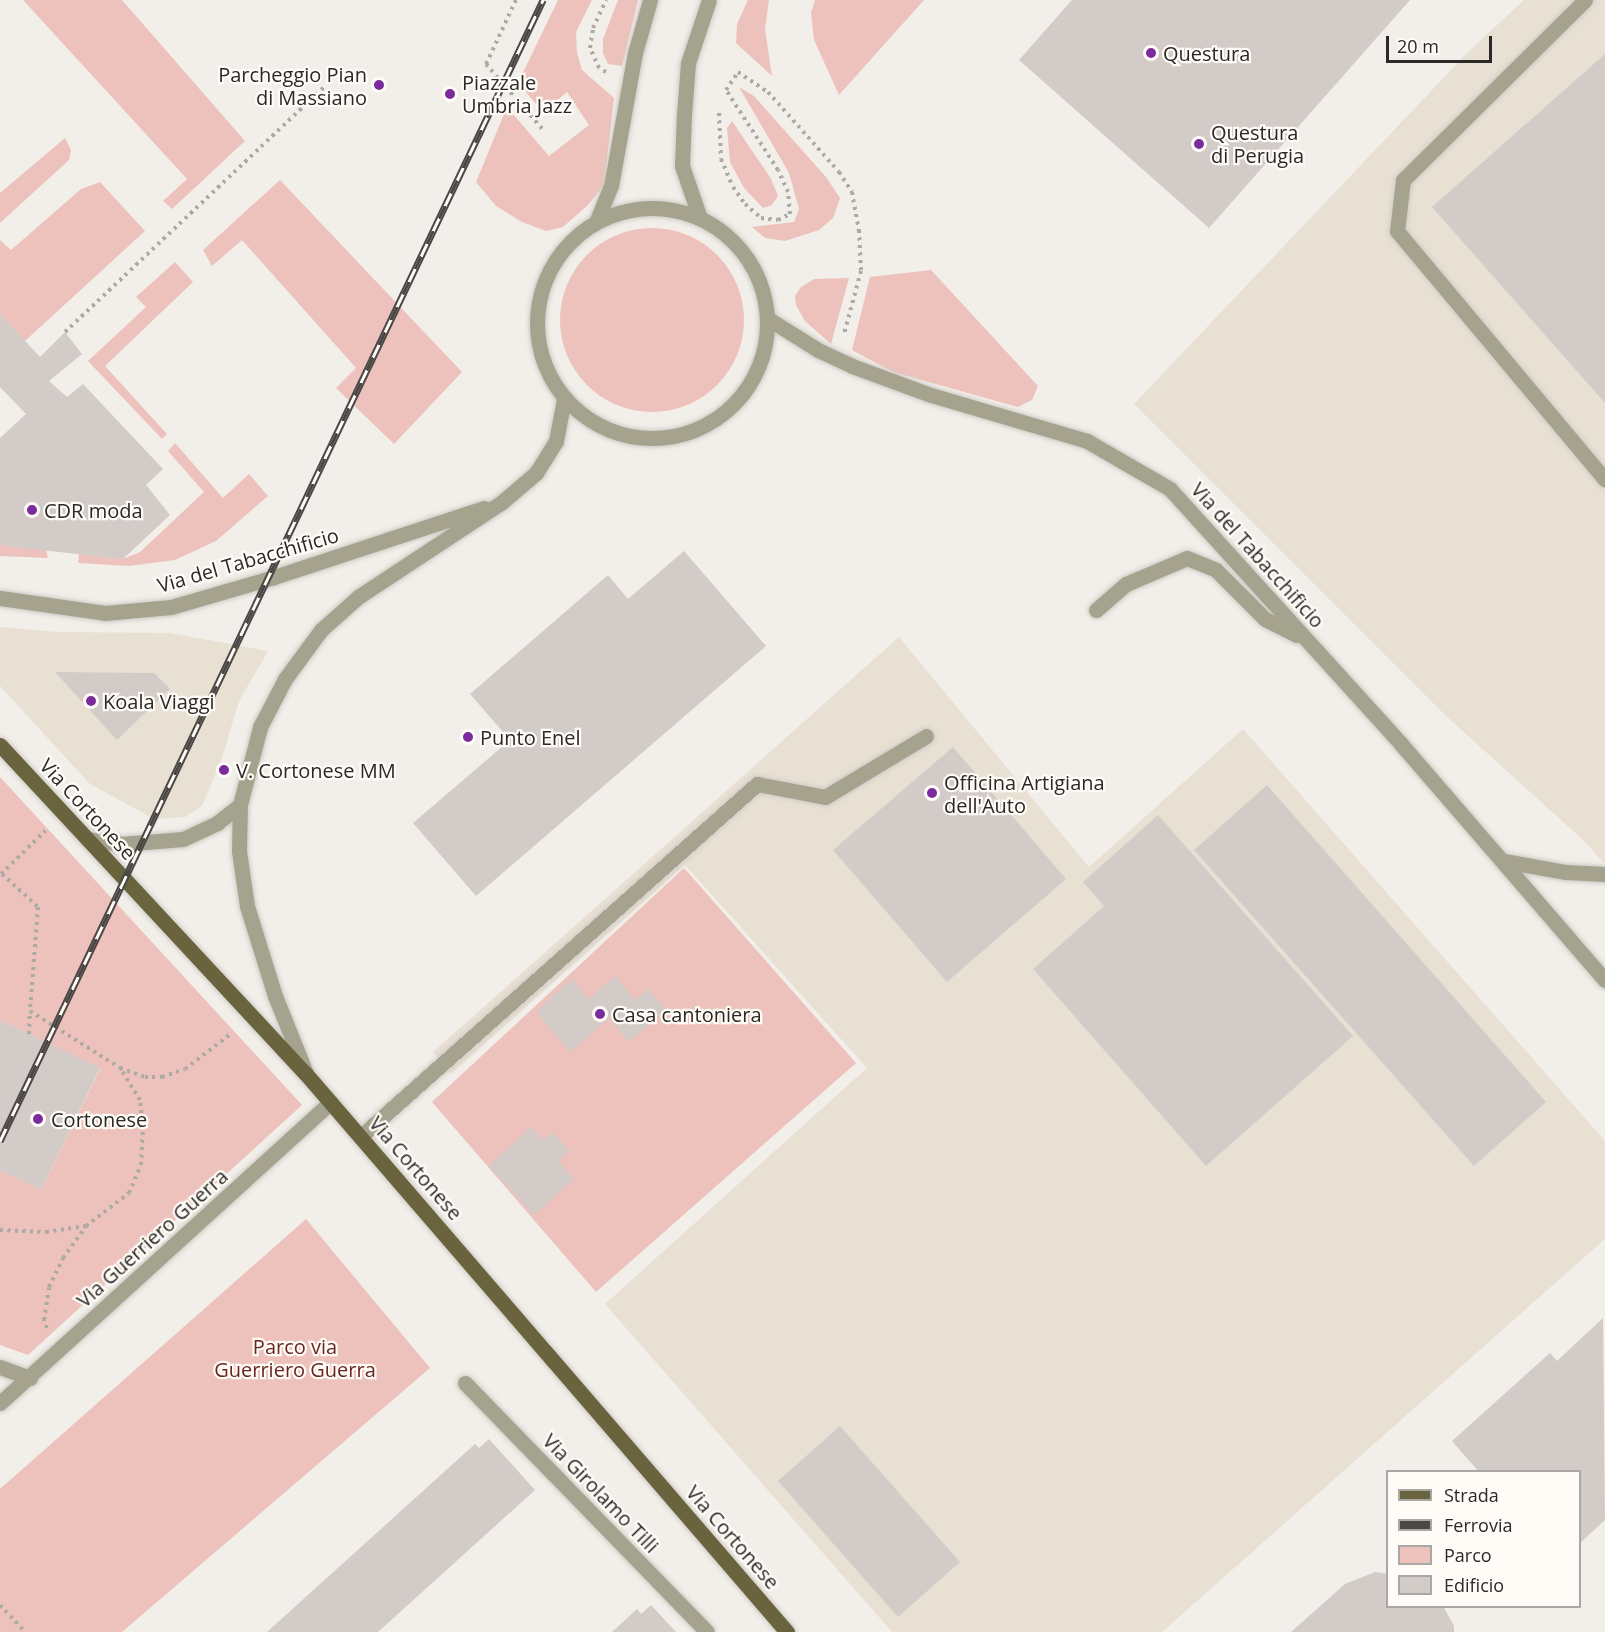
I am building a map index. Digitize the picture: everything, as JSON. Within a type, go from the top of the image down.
[{"type":"main road","name":"Via Cortonese","points":[[0,745],[254,1016],[331,1102],[787,1632]]},
{"type":"street","points":[[597,220],[611,186],[635,53],[650,0]]},
{"type":"street","points":[[700,218],[682,166],[684,115],[688,63],[709,0]]},
{"type":"street","points":[[1585,0],[1403,180],[1397,231],[1605,480]]},
{"type":"street","points":[[654,208],[666,208],[700,218],[725,234],[746,256],[761,286],[767,318],[760,365],[734,405],[694,431],[648,440],[602,428],[564,399],[541,359],[536,313],[543,280],[561,251],[597,220],[630,209],[654,208]]},
{"type":"street","name":"Via del Tabacchificio","points":[[767,318],[837,359],[931,395],[1087,441],[1170,489],[1504,861],[1605,980]]},
{"type":"street","name":"Via del Tabacchificio","points":[[306,1074],[275,996],[247,906],[239,851],[240,805],[247,767],[260,726],[285,680],[321,630],[358,597],[502,502],[536,473],[556,441],[564,399]]},
{"type":"street","name":"Via del Tabacchificio","points":[[0,598],[105,613],[171,608],[274,577],[502,502]]},
{"type":"street","points":[[1096,610],[1126,584],[1187,558],[1216,570],[1265,619],[1304,639]]},
{"type":"street","points":[[361,1136],[757,784],[825,797],[926,736]]},
{"type":"street","points":[[87,839],[121,844],[183,839],[217,823],[240,805]]},
{"type":"street","points":[[1504,861],[1566,872],[1605,873]]},
{"type":"street","name":"Via Guerriero Guerra","points":[[0,1403],[57,1354],[331,1102]]},
{"type":"street","points":[[0,1366],[30,1378]]},
{"type":"street","name":"Via Girolamo Tilli","points":[[465,1383],[707,1632]]},
{"type":"path","points":[[516,0],[486,64],[543,131]]},
{"type":"path","points":[[606,0],[593,28],[590,48],[599,68],[608,73]]},
{"type":"path","points":[[719,113],[721,159],[745,204],[761,218],[778,220],[790,214],[788,192],[778,170],[726,90],[738,72],[768,92],[839,172],[852,192],[859,230],[861,271],[837,359]]},
{"type":"path","points":[[65,332],[324,87]]},
{"type":"path","points":[[29,1034],[38,907],[1,874],[62,813]]},
{"type":"path","points":[[30,1011],[120,1068],[145,1077],[162,1077],[185,1069],[254,1016]]},
{"type":"path","points":[[57,1354],[44,1320],[49,1287],[63,1258],[86,1226],[129,1193],[141,1165],[143,1128],[140,1100],[120,1068]]},
{"type":"path","points":[[0,1230],[46,1232],[86,1226]]},
{"type":"path","points":[[0,1605],[25,1632]]},
{"type":"shaded area","points":[[1524,0],[1605,0],[1605,864],[1583,840],[1446,716],[1134,404],[1469,51]]},
{"type":"shaded area","points":[[0,627],[58,632],[170,633],[268,651],[239,701],[221,761],[202,806],[185,817],[154,819],[90,784],[0,686]]},
{"type":"shaded area","points":[[899,637],[1089,867],[1243,729],[1605,1141],[1605,1239],[1162,1632],[892,1632],[605,1304],[867,1068],[685,865],[451,1074],[433,1052]]},
{"type":"green space","points":[[23,0],[122,0],[245,141],[172,209],[163,201],[187,179]]},
{"type":"green space","points":[[558,0],[592,0],[576,32],[577,53],[582,70],[614,98],[604,185],[588,205],[563,227],[546,231],[522,222],[496,206],[476,182],[507,107],[549,156],[589,125],[567,92],[543,112],[518,83]]},
{"type":"green space","points":[[618,0],[638,0],[622,66],[608,64],[603,53],[603,39]]},
{"type":"green space","points":[[748,0],[769,0],[765,29],[772,76],[736,43],[737,24]]},
{"type":"green space","points":[[815,0],[924,0],[839,95],[814,40],[811,13]]},
{"type":"green space","points":[[739,87],[754,96],[826,177],[840,198],[833,218],[819,230],[785,241],[765,238],[752,227],[794,222],[799,209],[789,173]]},
{"type":"green space","points":[[732,121],[771,179],[778,196],[772,205],[763,208],[744,188],[730,162],[727,128]]},
{"type":"green space","points":[[65,138],[71,150],[69,160],[0,223],[0,193]]},
{"type":"green space","points":[[280,180],[462,372],[394,444],[336,388],[356,368],[242,240],[212,266],[203,250]]},
{"type":"green space","points":[[100,182],[145,231],[25,341],[0,314],[0,240],[11,250],[81,189]]},
{"type":"green space","points":[[652,228],[687,235],[717,255],[737,285],[744,320],[737,355],[717,385],[687,405],[652,412],[617,405],[587,385],[567,355],[560,320],[567,285],[587,255],[617,235]]},
{"type":"green space","points":[[175,262],[193,282],[105,366],[167,434],[162,439],[88,361],[146,307],[136,297]]},
{"type":"green space","points":[[931,270],[1038,386],[1032,400],[1018,407],[893,372],[852,350],[870,277]]},
{"type":"green space","points":[[849,278],[831,344],[805,321],[796,305],[795,296],[801,287],[814,279]]},
{"type":"green space","points":[[175,443],[223,498],[249,474],[268,496],[216,541],[175,560],[129,566],[78,563],[79,554],[123,559],[140,552],[204,492],[168,451]]},
{"type":"green space","points":[[0,541],[5,546],[46,550],[48,558],[0,556]]},
{"type":"green space","points":[[0,777],[302,1105],[28,1355],[0,1345],[0,1170],[41,1190],[100,1069],[0,1020]]},
{"type":"green space","points":[[684,868],[856,1063],[596,1292],[432,1102]]},
{"type":"green space","name":"Parco via Guerriero Guerra","points":[[306,1219],[430,1368],[122,1632],[0,1632],[0,1489]]},
{"type":"building","name":"Questura di Perugia","points":[[1072,0],[1410,0],[1209,228],[1019,60]]},
{"type":"building","points":[[1605,54],[1605,403],[1432,207]]},
{"type":"building","points":[[0,314],[40,357],[65,332],[82,354],[49,381],[67,397],[83,384],[163,469],[146,485],[170,515],[123,559],[5,546],[0,541],[0,438],[26,414],[0,387]]},
{"type":"building","points":[[684,551],[766,646],[476,896],[413,823],[510,740],[470,694],[608,575],[628,599]]},
{"type":"building","points":[[55,672],[154,673],[170,689],[117,740]]},
{"type":"building","points":[[953,747],[1066,879],[947,982],[833,850]]},
{"type":"building","points":[[1267,785],[1546,1102],[1474,1166],[1194,850]]},
{"type":"building","points":[[1158,815],[1353,1036],[1206,1166],[1033,969],[1104,906],[1083,882]]},
{"type":"building","name":"Casa cantoniera","points":[[615,976],[635,1000],[647,989],[666,1010],[629,1042],[609,1018],[570,1052],[536,1011],[572,979],[589,999]]},
{"type":"building","name":"Cortonese","points":[[0,1020],[100,1068],[41,1190],[0,1170]]},
{"type":"building","points":[[531,1127],[544,1140],[553,1132],[569,1151],[558,1161],[574,1179],[534,1215],[489,1166]]},
{"type":"building","points":[[1603,1318],[1605,1520],[1581,1542],[1581,1470],[1477,1470],[1452,1441],[1550,1353],[1557,1361]]},
{"type":"building","points":[[840,1426],[960,1562],[898,1617],[778,1481]]},
{"type":"building","points":[[489,1439],[535,1490],[378,1632],[267,1632],[475,1444],[479,1448]]},
{"type":"building","points":[[1375,1572],[1386,1574],[1386,1608],[1444,1608],[1454,1626],[1454,1632],[1291,1632],[1345,1584]]},
{"type":"building","points":[[651,1605],[676,1632],[612,1632],[637,1609],[641,1614]]},
{"type":"railway","points":[[0,1141],[543,0]]},
{"type":"place","name":"Questura","points":[[1151,53]]},
{"type":"place","name":"Parcheggio Pian di Massiano","points":[[379,85]]},
{"type":"place","name":"Piazzale Umbria Jazz","points":[[450,94]]},
{"type":"place","name":"Questura di Perugia","points":[[1199,144]]},
{"type":"place","name":"CDR moda","points":[[32,510]]},
{"type":"place","name":"Koala Viaggi","points":[[91,701]]},
{"type":"place","name":"Punto Enel","points":[[468,737]]},
{"type":"place","name":"V. Cortonese MM","points":[[224,770]]},
{"type":"place","name":"Officina Artigiana dell'Auto","points":[[932,793]]},
{"type":"place","name":"Casa cantoniera","points":[[600,1014]]},
{"type":"place","name":"Cortonese","points":[[38,1119]]}]
